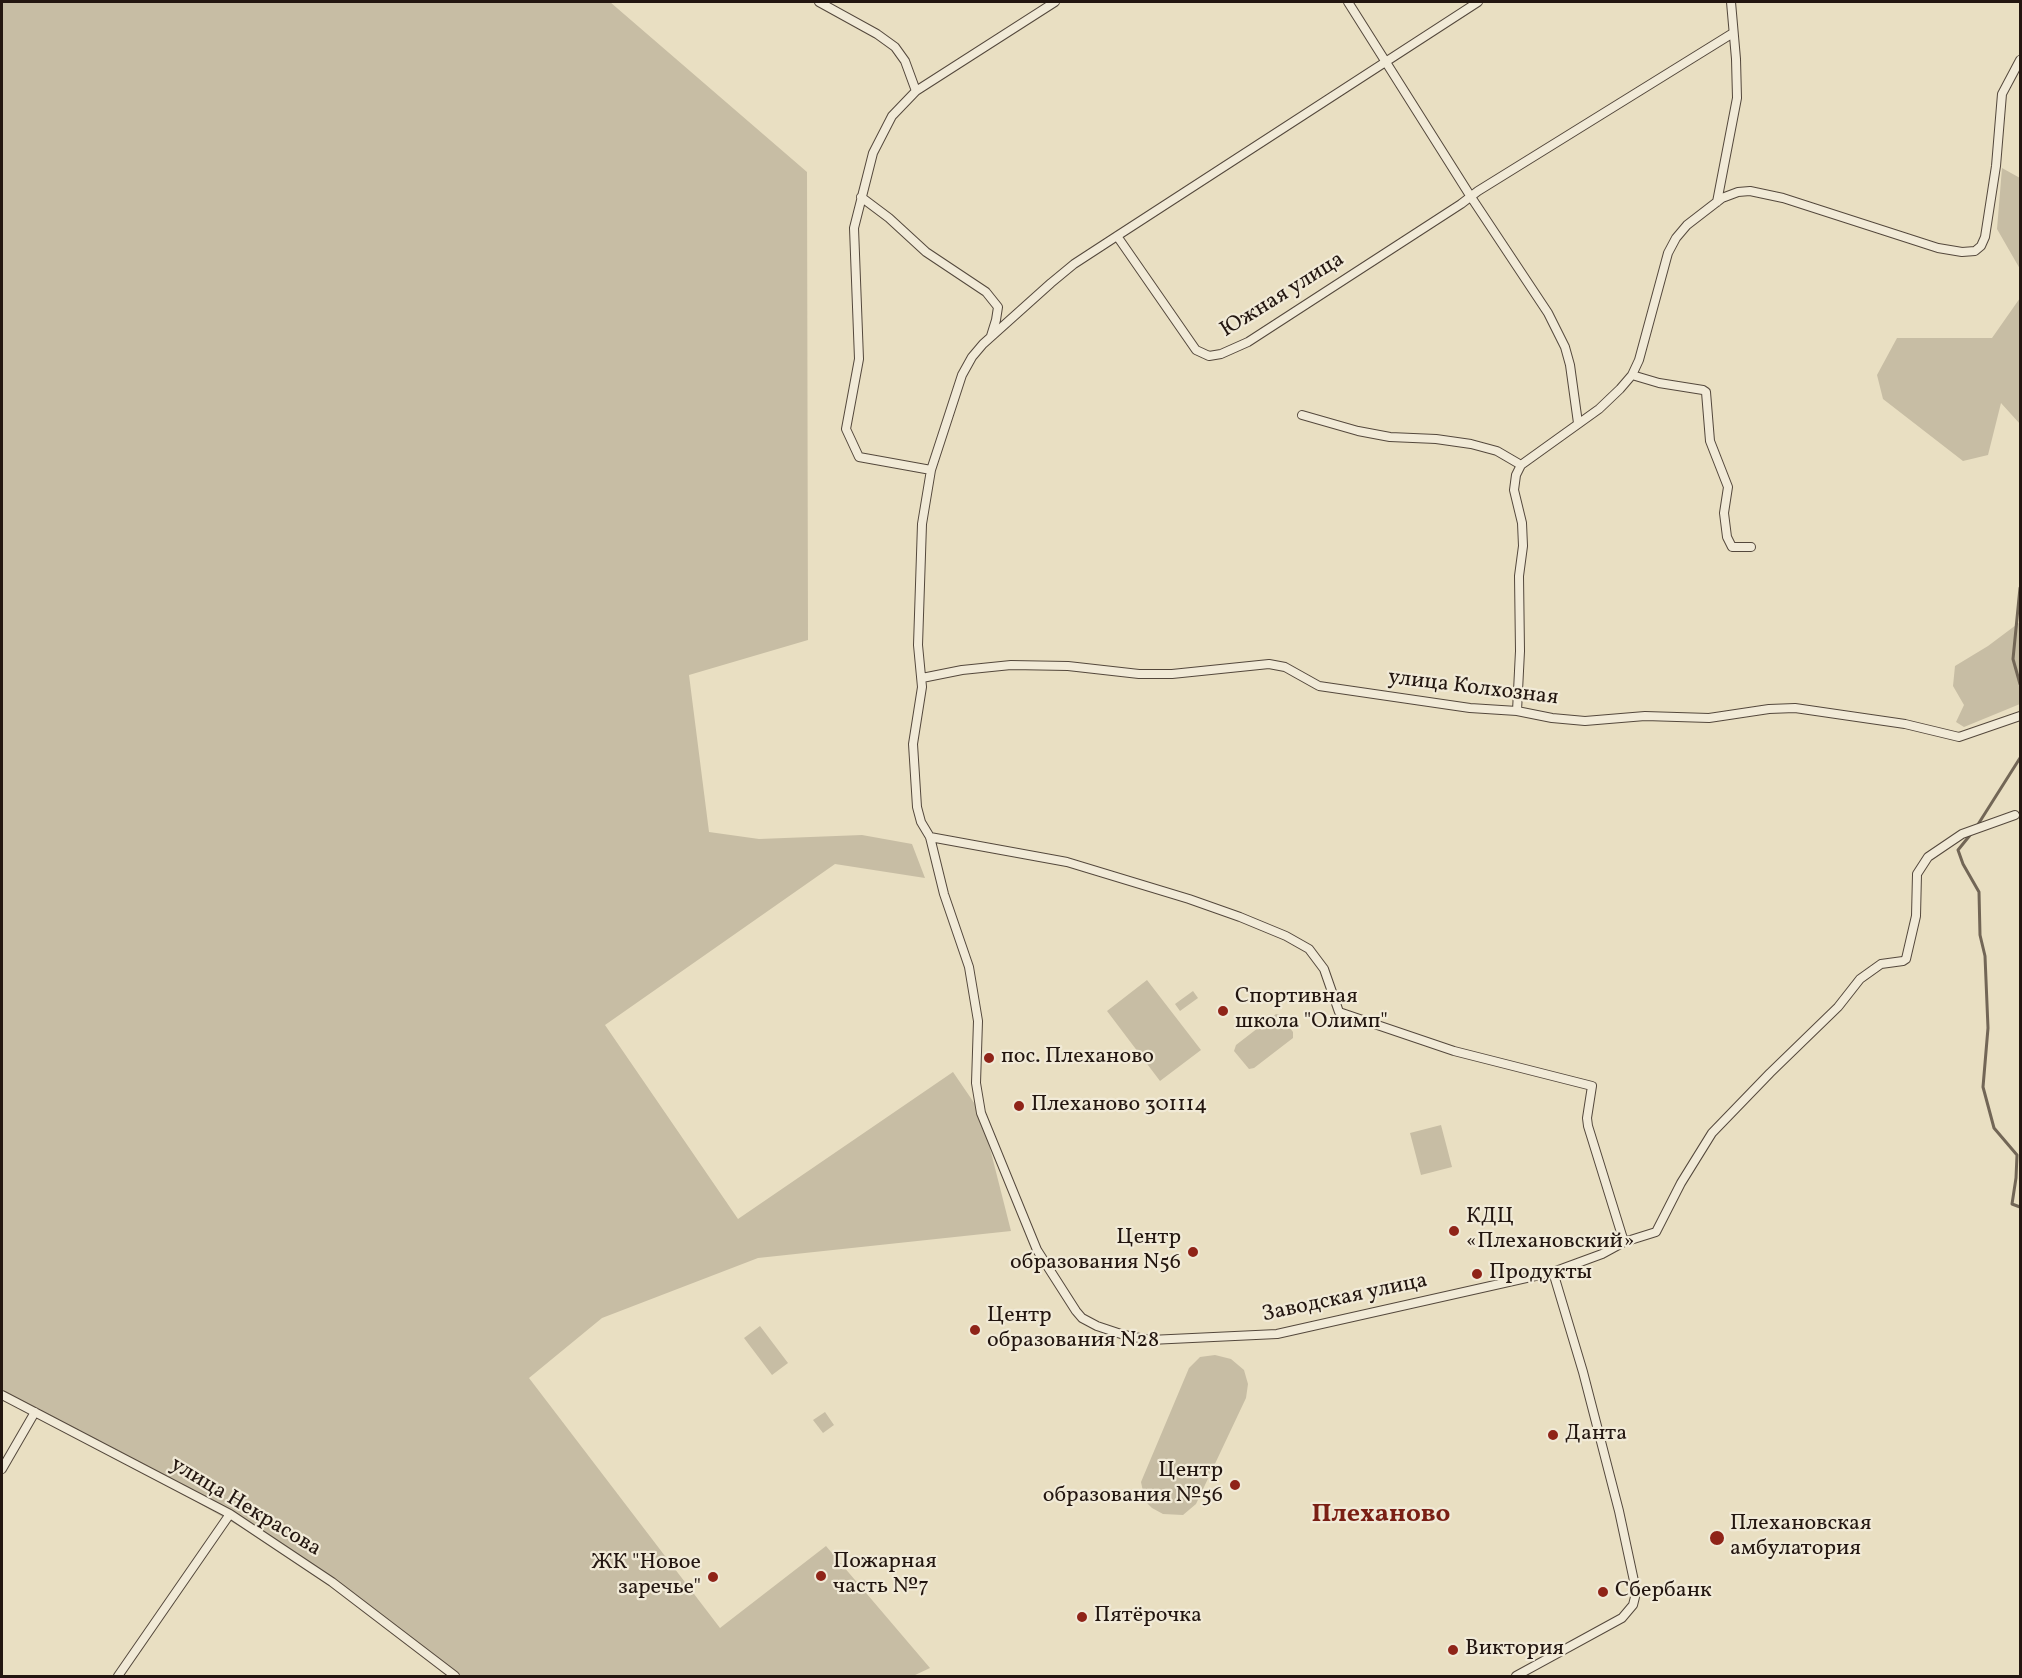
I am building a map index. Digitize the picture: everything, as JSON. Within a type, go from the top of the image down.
[{"type":"street","points":[[819,2],[877,34],[895,47],[905,61],[916,91]]},
{"type":"street","points":[[931,470],[859,458],[846,429],[859,359],[854,228],[861,197],[873,153],[881,134],[892,116],[916,91],[1055,2]]},
{"type":"street","points":[[1348,2],[1471,197],[1548,313],[1570,364],[1578,423]]},
{"type":"street","points":[[990,338],[1074,264],[1478,2]]},
{"type":"street","points":[[1717,202],[1737,98],[1731,2]]},
{"type":"street","name":"Южная улица","points":[[1117,236],[1193,347],[1206,355],[1217,356],[1248,342],[1471,197],[1733,33]]},
{"type":"street","points":[[1517,711],[1519,576],[1523,546],[1522,523],[1514,487],[1516,476],[1521,465],[1610,399],[1632,375],[1672,245],[1687,225],[1727,195],[1738,192],[1761,193],[1938,248],[1971,252],[1979,249],[1985,237],[1996,166],[2002,94],[2020,60]]},
{"type":"street","points":[[861,197],[889,218],[926,252],[986,292],[998,307],[990,338]]},
{"type":"street","name":"Заводская улица","points":[[990,338],[983,344],[962,375],[931,470],[922,524],[918,645],[922,678],[914,732],[913,762],[917,807],[921,822],[930,837],[944,894],[969,967],[978,1021],[976,1083],[981,1113],[1037,1250],[1076,1311],[1086,1321],[1110,1331],[1150,1340],[1277,1334],[1331,1324],[1553,1272],[1602,1254],[1624,1242],[1656,1232],[1681,1183],[1712,1133],[1838,1007],[1860,979],[1881,964],[1906,959],[1916,916],[1917,874],[1928,857],[1962,834],[2018,814]]},
{"type":"street","points":[[1632,375],[1659,384],[1706,392],[1710,441],[1728,487],[1724,513],[1727,537],[1733,547],[1752,547]]},
{"type":"street","points":[[1302,415],[1389,437],[1436,439],[1471,444],[1497,451],[1521,465]]},
{"type":"street","name":"улица Колхозная","points":[[922,678],[962,670],[1011,665],[1068,666],[1139,674],[1172,674],[1269,664],[1285,667],[1319,686],[1470,708],[1517,711],[1552,718],[1585,721],[1645,716],[1709,718],[1769,709],[1795,708],[1905,724],[1959,737],[2020,716]]},
{"type":"street","points":[[930,837],[1067,862],[1240,917],[1286,936],[1309,949],[1324,969],[1339,1012],[1454,1051],[1592,1086],[1588,1126],[1624,1242]]},
{"type":"street","points":[[1516,1677],[1622,1618],[1633,1605],[1635,1598],[1634,1581],[1619,1511],[1583,1372],[1553,1272]]},
{"type":"street","name":"улица Некрасова","points":[[2,1395],[230,1515],[332,1582],[455,1677]]},
{"type":"street","points":[[2,1469],[35,1412]]},
{"type":"street","points":[[120,1676],[230,1515]]},
{"type":"shaded area","points":[[2,2],[610,2],[807,172],[808,640],[689,675],[709,832],[759,839],[862,835],[912,844],[925,878],[835,864],[605,1025],[738,1219],[953,1072],[981,1113],[1011,1231],[758,1258],[602,1318],[529,1378],[720,1628],[826,1546],[930,1668],[913,1676],[455,1676],[253,1530],[251,1533],[17,1400],[2,1389]]},
{"type":"shaded area","points":[[2002,168],[2020,178],[2020,269],[1997,229]]},
{"type":"shaded area","points":[[2020,298],[2020,424],[2001,403],[1988,455],[1963,461],[1883,399],[1877,375],[1897,338],[1992,338]]},
{"type":"shaded area","points":[[2020,622],[2020,704],[1964,727],[1956,722],[1964,705],[1953,686],[1955,666],[1988,646]]},
{"type":"shaded area","points":[[1147,980],[1201,1050],[1160,1081],[1107,1011]]},
{"type":"shaded area","points":[[1193,991],[1198,998],[1180,1011],[1175,1004]]},
{"type":"shaded area","points":[[1276,1014],[1280,1015],[1293,1032],[1293,1038],[1254,1068],[1249,1069],[1234,1051],[1236,1045]]},
{"type":"shaded area","points":[[1441,1125],[1452,1167],[1421,1175],[1410,1133]]},
{"type":"shaded area","points":[[760,1326],[788,1363],[772,1375],[744,1338]]},
{"type":"shaded area","points":[[1215,1355],[1231,1359],[1244,1370],[1248,1384],[1246,1398],[1196,1504],[1183,1515],[1163,1514],[1145,1501],[1141,1482],[1189,1368],[1200,1357]]},
{"type":"shaded area","points":[[825,1412],[834,1425],[823,1433],[813,1420]]},
{"type":"waterway","points":[[2020,588],[2013,659],[2020,684]]},
{"type":"waterway","points":[[1977,826],[2020,758]]},
{"type":"waterway","points":[[1971,834],[1958,850],[1979,892],[1980,935],[1985,956],[1988,1028],[1983,1087],[1994,1128],[2017,1155],[2012,1204],[2020,1207]]},
{"type":"place","name":"Спортивная школа \"Олимп\"","points":[[1223,1011]]},
{"type":"place","name":"пос. Плеханово","points":[[989,1058]]},
{"type":"place","name":"Плеханово 301114","points":[[1019,1106]]},
{"type":"place","name":"КДЦ «Плехановский»","points":[[1454,1231]]},
{"type":"place","name":"Центр образования N56","points":[[1193,1252]]},
{"type":"place","name":"Продукты","points":[[1477,1274]]},
{"type":"place","name":"Центр образования N28","points":[[975,1330]]},
{"type":"place","name":"Данта","points":[[1553,1435]]},
{"type":"place","name":"Центр образования №56","points":[[1235,1485]]},
{"type":"place","name":"Плехановская амбулатория","points":[[1717,1538]]},
{"type":"place","name":"Пожарная часть №7","points":[[821,1576]]},
{"type":"place","name":"ЖК \"Новое заречье\"","points":[[713,1577]]},
{"type":"place","name":"Сбербанк","points":[[1603,1592]]},
{"type":"place","name":"Пятёрочка","points":[[1082,1617]]},
{"type":"place","name":"Виктория","points":[[1453,1650]]},
{"type":"district","name":"Плеханово","points":[[1381,1516]]}]
